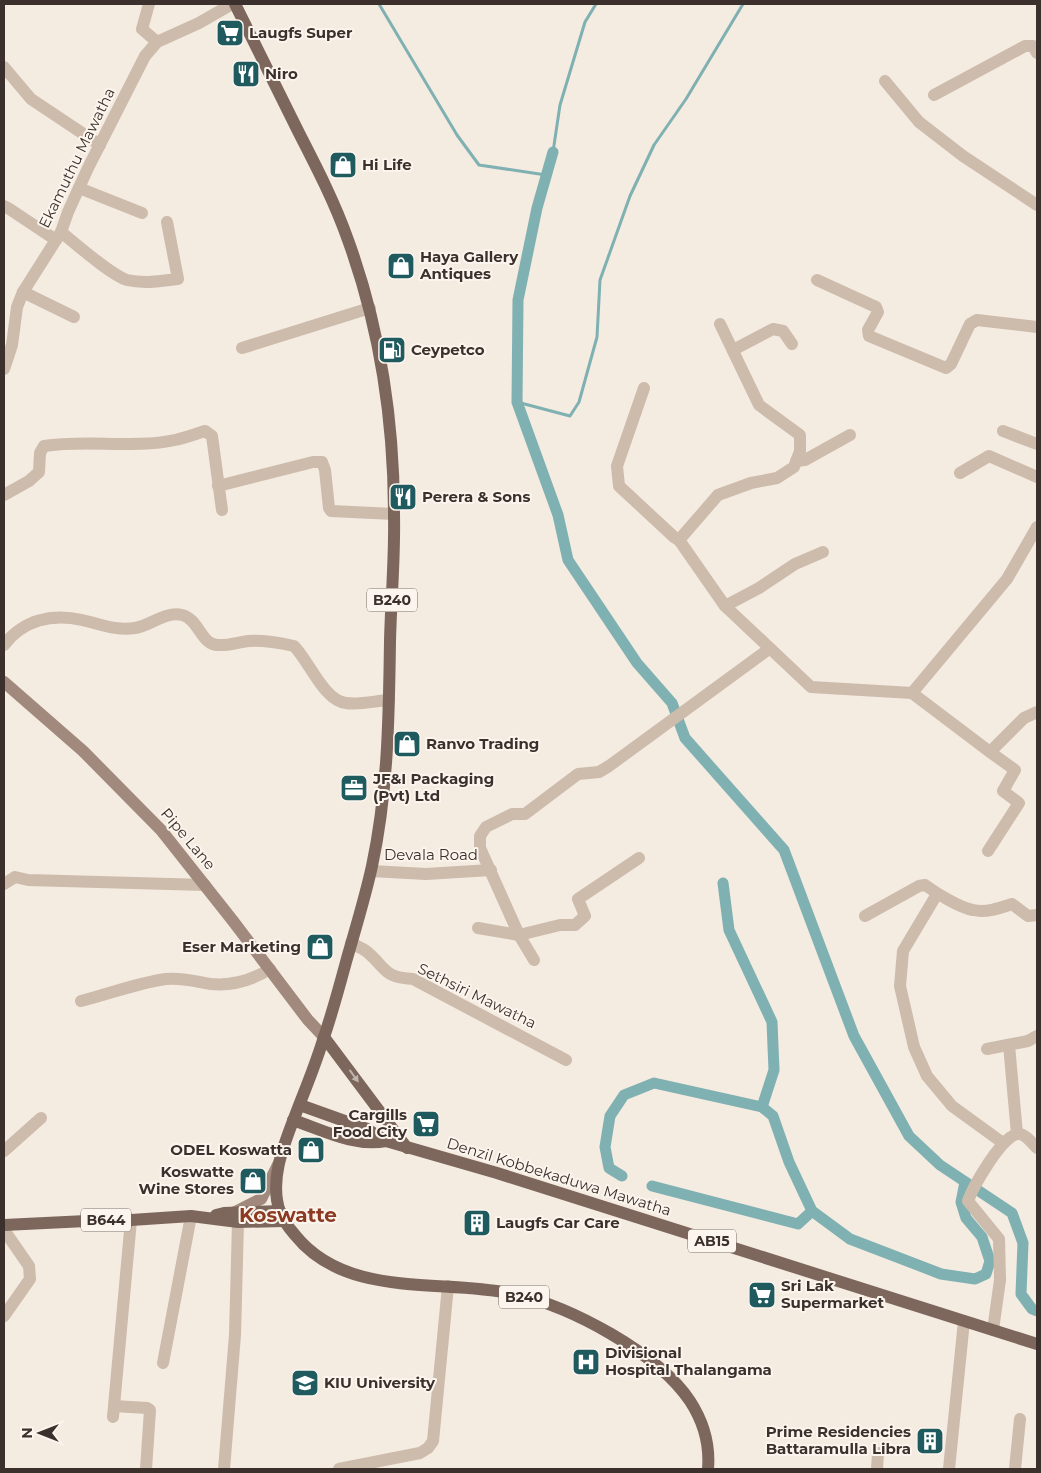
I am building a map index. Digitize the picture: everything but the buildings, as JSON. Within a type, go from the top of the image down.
[{"type":"main road","name":"B240","points":[[234,4],[331,196],[349,242],[370,308],[378,342],[388,404],[394,514],[389,700],[383,806],[371,871],[324,1037],[280,1161],[276,1186],[282,1216],[304,1246],[317,1256],[336,1266],[381,1281],[491,1290],[536,1300],[581,1318],[642,1355],[671,1379],[691,1404],[704,1430],[708,1451],[708,1469]]},
{"type":"main road","points":[[324,1037],[407,1148]]},
{"type":"main road","name":"Denzil Kobbekaduwa Mawatha","points":[[300,1104],[367,1129],[386,1142],[497,1174],[1037,1344]]},
{"type":"main road","name":"Denzil Kobbekaduwa Mawatha","points":[[293,1120],[359,1142],[372,1144],[386,1142]]},
{"type":"main road","name":"B644","points":[[4,1225],[190,1216],[209,1218],[224,1213],[236,1217],[282,1216]]},
{"type":"street","points":[[149,4],[142,29],[157,42]]},
{"type":"street","name":"Ekamuthu Mawatha","points":[[4,369],[12,345],[10,307],[23,292],[58,236],[79,188],[141,64],[157,42],[234,4]]},
{"type":"street","points":[[934,95],[1025,46],[1032,46],[1037,54]]},
{"type":"street","points":[[4,67],[31,99],[100,145]]},
{"type":"street","points":[[885,81],[919,122],[963,156],[1037,206]]},
{"type":"street","points":[[79,188],[142,213]]},
{"type":"street","points":[[4,206],[58,236],[126,280],[150,282],[178,279],[168,222]]},
{"type":"street","points":[[817,280],[876,307],[878,312],[868,330],[869,336],[946,368],[951,364],[970,324],[977,320],[1037,327]]},
{"type":"street","points":[[23,292],[74,317]]},
{"type":"street","points":[[242,348],[370,308]]},
{"type":"street","points":[[680,540],[718,495],[750,483],[777,478],[794,467],[800,451],[800,436],[759,405],[720,324]]},
{"type":"street","points":[[733,350],[773,330],[783,331],[792,344]]},
{"type":"street","points":[[644,388],[617,466],[619,486],[674,537],[680,540],[725,606],[811,688],[912,693],[1015,770],[1003,790],[1019,803],[988,851]]},
{"type":"street","points":[[4,495],[29,481],[39,472],[40,453],[44,446],[59,444],[144,443],[175,440],[205,431],[212,436],[222,510]]},
{"type":"street","points":[[1003,431],[1037,444]]},
{"type":"street","points":[[796,461],[805,460],[850,435]]},
{"type":"street","points":[[960,473],[989,456],[1037,478]]},
{"type":"street","points":[[218,486],[313,462],[322,462],[325,470],[329,508],[331,511],[394,514]]},
{"type":"street","points":[[912,693],[1007,579],[1037,527]]},
{"type":"street","points":[[725,606],[759,588],[794,564],[823,552]]},
{"type":"street","points":[[4,645],[10,637],[26,625],[42,618],[83,620],[118,630],[136,628],[173,614],[183,615],[197,624],[207,641],[216,646],[250,641],[294,646],[326,691],[336,701],[346,704],[389,700]]},
{"type":"street","points":[[534,960],[520,935],[480,848],[480,836],[486,827],[512,814],[525,814],[578,774],[599,772],[609,766],[769,649]]},
{"type":"street","name":"Pipe Lane","points":[[4,682],[54,724],[107,774],[161,830],[308,1020],[324,1037]]},
{"type":"street","points":[[990,752],[1024,718],[1037,712]]},
{"type":"street","points":[[478,928],[520,935],[560,925],[576,926],[585,916],[578,899],[639,858]]},
{"type":"street","name":"Devala Road","points":[[371,871],[426,874],[491,870]]},
{"type":"street","points":[[4,884],[9,875],[28,880],[205,885]]},
{"type":"street","points":[[865,916],[919,886],[925,885],[937,894],[972,910],[988,910],[1012,904],[1028,916],[1037,915]]},
{"type":"street","points":[[937,894],[903,951],[900,986],[914,1047],[928,1076],[952,1106],[1003,1143]]},
{"type":"street","name":"Sethsiri Mawatha","points":[[351,943],[365,950],[386,972],[400,978],[413,979],[566,1060]]},
{"type":"street","points":[[81,1001],[168,979],[189,979],[211,984],[234,983],[252,979],[270,970]]},
{"type":"street","points":[[987,1049],[1028,1041],[1037,1036]]},
{"type":"street","points":[[1009,1045],[1017,1134]]},
{"type":"street","points":[[4,1151],[41,1118]]},
{"type":"street","points":[[993,1330],[1000,1280],[999,1239],[968,1200],[973,1187],[1003,1143],[1017,1134],[1021,1134],[1037,1148]]},
{"type":"street","points":[[224,1469],[235,1335],[236,1217],[261,1199],[280,1161]]},
{"type":"street","points":[[163,1363],[190,1216]]},
{"type":"street","points":[[131,1220],[114,1412],[147,1408],[150,1410],[146,1469]]},
{"type":"street","points":[[4,1230],[29,1266],[30,1279],[4,1316]]},
{"type":"street","points":[[339,1469],[420,1453],[428,1448],[433,1441],[448,1286]]},
{"type":"street","points":[[949,1469],[964,1321]]},
{"type":"street","points":[[1015,1469],[1020,1419]]},
{"type":"street","points":[[877,1469],[878,1453]]},
{"type":"waterway","points":[[379,4],[457,135],[479,165],[546,175]]},
{"type":"waterway","points":[[553,152],[560,105],[585,22],[596,4]]},
{"type":"waterway","points":[[517,402],[570,416],[579,402],[597,337],[600,280],[630,196],[654,145],[686,99],[743,4]]},
{"type":"waterway","points":[[553,152],[537,208],[518,300],[517,402],[558,515],[568,560],[637,663],[672,703],[685,738],[784,850],[854,1036],[909,1136],[940,1165],[1012,1213],[1023,1243],[1021,1294],[1032,1309],[1037,1311]]},
{"type":"waterway","points":[[723,883],[729,930],[772,1022],[774,1070],[762,1107],[773,1116],[789,1162],[812,1211],[850,1239],[941,1274],[975,1279],[986,1274],[990,1261],[982,1237],[966,1218],[961,1202],[965,1182]]},
{"type":"waterway","points":[[622,1176],[609,1168],[605,1147],[610,1116],[624,1095],[654,1083],[762,1107]]},
{"type":"waterway","points":[[652,1186],[798,1224],[812,1211]]},
{"type":"place","name":"Laugfs Super","points":[[230,33]]},
{"type":"place","name":"Niro","points":[[246,74]]},
{"type":"place","name":"Hi Life","points":[[343,165]]},
{"type":"place","name":"Haya Gallery Antiques","points":[[401,266]]},
{"type":"place","name":"Ceypetco","points":[[392,350]]},
{"type":"place","name":"Perera & Sons","points":[[403,497]]},
{"type":"place","name":"Ranvo Trading","points":[[407,744]]},
{"type":"place","name":"JF&I Packaging (Pvt) Ltd","points":[[354,788]]},
{"type":"place","name":"Eser Marketing","points":[[320,947]]},
{"type":"place","name":"Cargills Food City","points":[[426,1124]]},
{"type":"place","name":"ODEL Koswatta","points":[[311,1150]]},
{"type":"place","name":"Koswatte Wine Stores","points":[[253,1181]]},
{"type":"place","name":"Laugfs Car Care","points":[[477,1223]]},
{"type":"place","name":"Sri Lak Supermarket","points":[[762,1295]]},
{"type":"place","name":"Divisional Hospital Thalangama","points":[[586,1362]]},
{"type":"place","name":"KIU University","points":[[305,1383]]},
{"type":"place","name":"Prime Residencies Battaramulla Libra","points":[[930,1441]]},
{"type":"district","name":"Koswatte","points":[[288,1215]]}]
